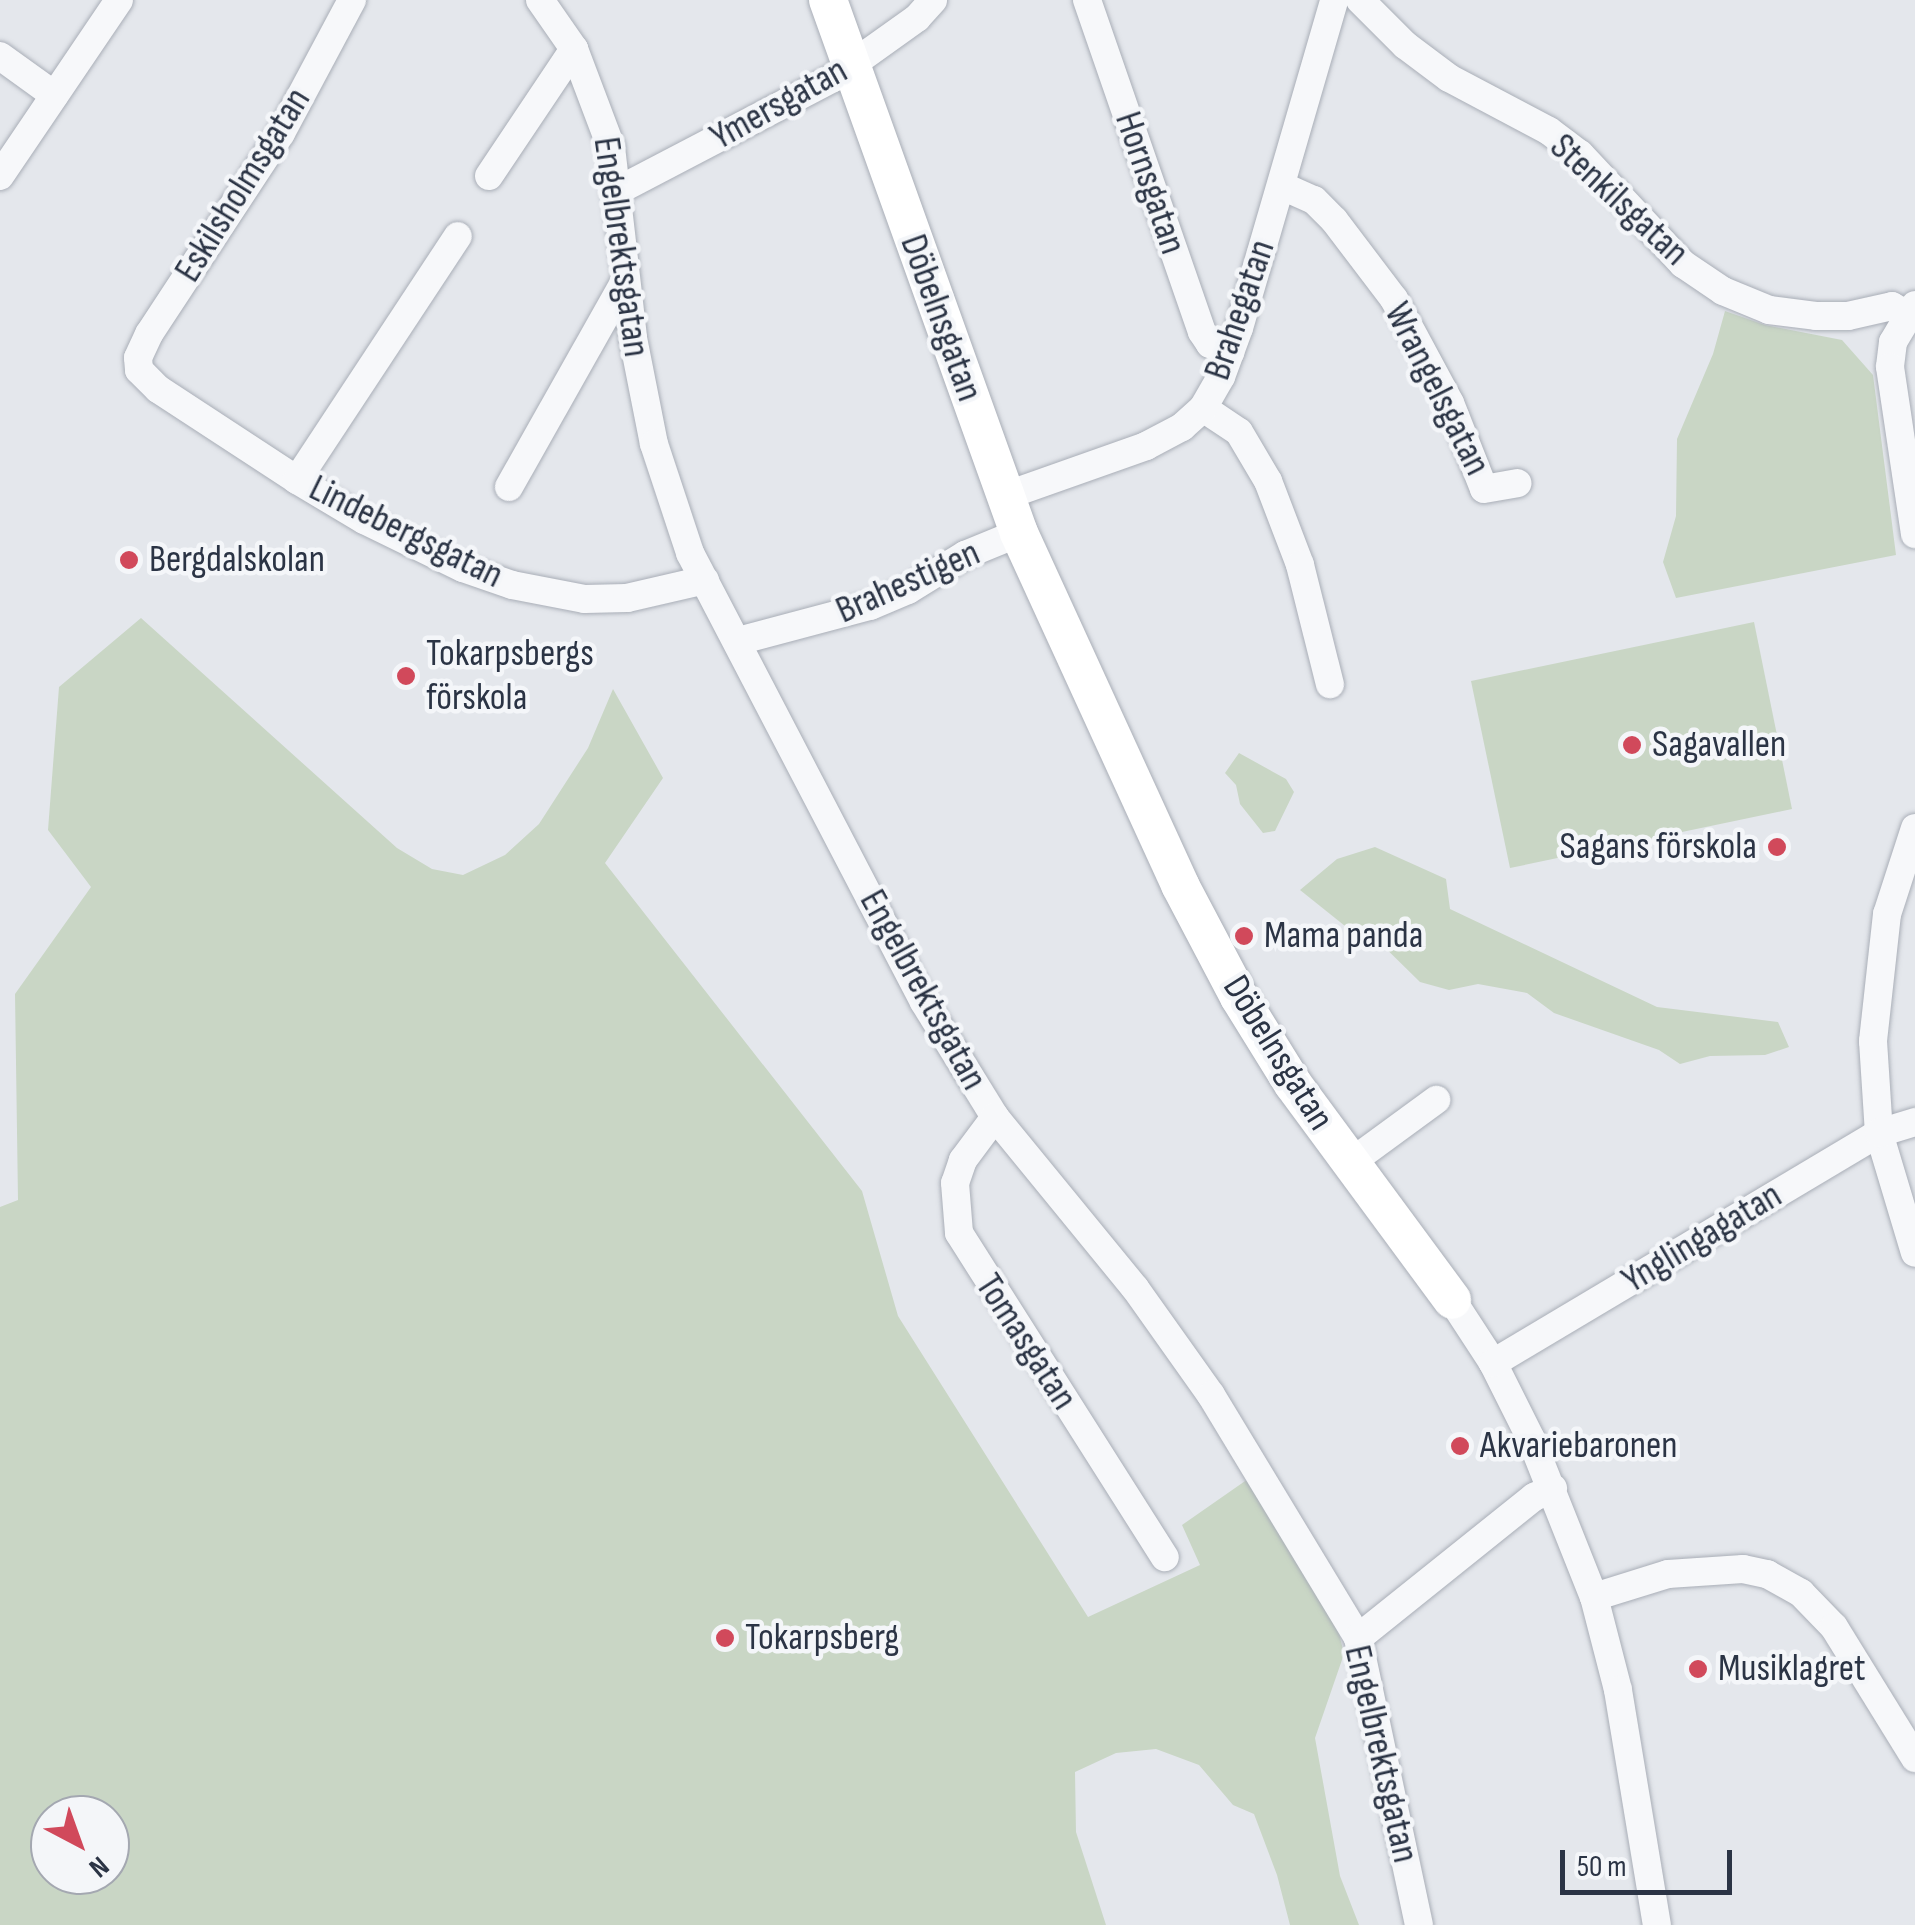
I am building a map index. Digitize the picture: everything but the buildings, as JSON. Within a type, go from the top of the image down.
[{"type":"street","points":[[0,176],[119,0]]},
{"type":"street","name":"Eskilsholmsgatan","points":[[139,370],[138,358],[149,334],[281,133],[352,0]]},
{"type":"street","name":"Engelbrektsgatan","points":[[540,0],[574,49],[612,146],[624,282],[654,444],[690,553],[924,1002],[995,1116],[1136,1288],[1211,1396],[1358,1638],[1419,1925]]},
{"type":"street","name":"Döbelnsgatan","points":[[828,0],[1019,534],[1180,886],[1248,1012],[1350,1163],[1494,1363],[1553,1488],[1594,1596],[1618,1690],[1657,1925]]},
{"type":"street","name":"Ymersgatan","points":[[615,192],[639,183],[850,66],[917,18],[933,0]]},
{"type":"street","name":"Hornsgatan","points":[[1087,0],[1202,332],[1210,344],[1230,352]]},
{"type":"street","name":"Brahegatan","points":[[1005,496],[1146,446],[1182,427],[1203,408],[1230,352],[1334,0]]},
{"type":"street","name":"Stenkilsgatan","points":[[1360,0],[1405,45],[1449,78],[1550,131],[1580,154],[1684,264],[1724,291],[1769,310],[1816,316],[1848,316],[1892,306],[1911,310]]},
{"type":"street","points":[[489,176],[574,49]]},
{"type":"street","points":[[0,56],[54,95]]},
{"type":"street","name":"Wrangelsgatan","points":[[1282,186],[1314,200],[1334,220],[1394,298],[1444,390],[1484,489],[1517,483]]},
{"type":"street","points":[[298,480],[458,236]]},
{"type":"street","points":[[508,487],[624,282]]},
{"type":"street","points":[[1911,310],[1893,342],[1890,367],[1915,534]]},
{"type":"street","name":"Lindebergsgatan","points":[[139,370],[158,390],[298,480],[426,550],[512,584],[584,600],[627,598],[705,580]]},
{"type":"street","points":[[1203,408],[1239,432],[1268,482],[1300,565],[1330,684]]},
{"type":"street","name":"Brahestigen","points":[[738,641],[870,606],[908,590],[965,555],[1019,534]]},
{"type":"street","points":[[1915,828],[1887,914],[1873,1041],[1879,1133],[1915,1253]]},
{"type":"street","points":[[1350,1163],[1436,1100]]},
{"type":"street","name":"Tomasgatan","points":[[995,1116],[963,1160],[954,1183],[959,1233],[1165,1557]]},
{"type":"street","name":"Ynglingagatan","points":[[1494,1363],[1879,1133],[1915,1122]]},
{"type":"street","points":[[1358,1638],[1534,1497],[1553,1488]]},
{"type":"street","points":[[1594,1596],[1687,1572],[1743,1569],[1767,1574],[1801,1594],[1834,1627],[1915,1758]]},
{"type":"green space","points":[[1725,311],[1765,325],[1842,340],[1873,375],[1896,555],[1676,598],[1663,562],[1676,516],[1677,439],[1713,354]]},
{"type":"green space","points":[[141,618],[397,848],[432,869],[463,875],[505,855],[539,824],[588,748],[613,689],[663,778],[605,863],[862,1191],[898,1316],[1088,1617],[1200,1565],[1182,1525],[1248,1479],[1338,1629],[1344,1654],[1315,1738],[1340,1876],[1359,1925],[1290,1925],[1277,1875],[1254,1814],[1233,1805],[1199,1765],[1156,1749],[1116,1753],[1075,1772],[1076,1832],[1106,1925],[0,1925],[0,1207],[18,1200],[15,994],[91,887],[48,830],[59,687]]},
{"type":"green space","name":"Sagavallen","points":[[1754,622],[1792,809],[1510,868],[1471,681]]},
{"type":"green space","points":[[1239,753],[1286,779],[1294,792],[1275,831],[1263,833],[1240,804],[1236,785],[1225,773]]},
{"type":"green space","points":[[1375,847],[1446,879],[1450,909],[1657,1007],[1778,1022],[1789,1047],[1765,1055],[1710,1056],[1680,1064],[1659,1050],[1554,1013],[1527,993],[1478,984],[1449,990],[1420,982],[1366,929],[1345,926],[1300,890],[1337,859]]},
{"type":"place","name":"Bergdalskolan","points":[[129,560]]},
{"type":"place","name":"Tokarpsbergs förskola","points":[[406,676]]},
{"type":"place","name":"Sagavallen","points":[[1632,745]]},
{"type":"place","name":"Sagans förskola","points":[[1777,847]]},
{"type":"place","name":"Mama panda","points":[[1244,936]]},
{"type":"place","name":"Akvariebaronen","points":[[1460,1446]]},
{"type":"place","name":"Tokarpsberg","points":[[725,1638]]},
{"type":"place","name":"Musiklagret","points":[[1698,1669]]}]
